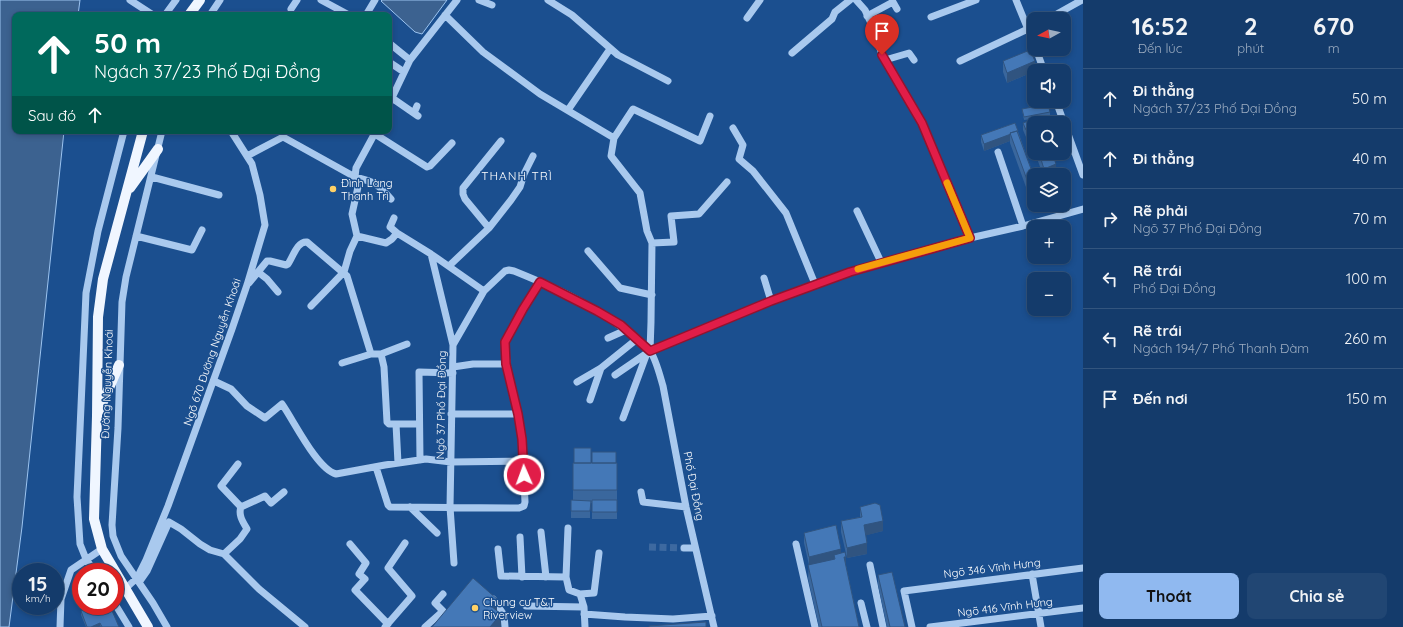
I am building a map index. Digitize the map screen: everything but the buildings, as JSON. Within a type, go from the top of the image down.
[{"type":"main road","points":[[192,12],[201,1]]},
{"type":"main road","name":"Đường Nguyễn Khoái","points":[[142,134],[103,279],[98,317],[94,519],[102,549],[148,627]]},
{"type":"main road","points":[[126,193],[158,149]]},
{"type":"main road","points":[[97,416],[120,365]]},
{"type":"street","points":[[130,0],[148,12]]},
{"type":"street","points":[[167,12],[176,0]]},
{"type":"street","points":[[212,12],[220,0]]},
{"type":"street","points":[[291,9],[296,0]]},
{"type":"street","points":[[321,0],[343,12]]},
{"type":"street","points":[[368,12],[375,0]]},
{"type":"street","points":[[392,99],[410,60],[457,0]]},
{"type":"street","points":[[479,0],[492,5]]},
{"type":"street","points":[[548,0],[572,15],[610,49],[634,64],[668,81]]},
{"type":"street","points":[[747,18],[760,0]]},
{"type":"street","points":[[792,53],[832,19],[835,12],[850,0]]},
{"type":"street","points":[[856,0],[865,10],[885,60],[922,123],[970,238]]},
{"type":"street","points":[[931,17],[976,0]]},
{"type":"street","points":[[1016,0],[1027,21]]},
{"type":"street","points":[[1061,12],[1082,0]]},
{"type":"street","points":[[867,16],[893,2],[897,9]]},
{"type":"street","points":[[445,15],[483,52],[540,94],[614,138]]},
{"type":"street","points":[[960,61],[1027,30]]},
{"type":"street","points":[[392,46],[410,60]]},
{"type":"street","points":[[568,110],[610,49]]},
{"type":"street","points":[[885,60],[909,53],[914,60]]},
{"type":"street","points":[[392,64],[404,72]]},
{"type":"street","points":[[392,102],[416,114],[417,106]]},
{"type":"street","points":[[1059,108],[1083,176]]},
{"type":"street","points":[[623,418],[649,352],[652,295],[652,243],[647,231],[640,193],[610,156],[614,138],[633,109],[700,141],[710,116]]},
{"type":"street","points":[[733,128],[743,145],[739,159],[753,171],[786,213],[815,284]]},
{"type":"street","points":[[89,563],[80,544],[77,497],[86,294],[98,230],[123,134]]},
{"type":"street","name":"Đường Nguyễn Khoái","points":[[161,134],[126,277],[122,302],[118,428],[112,525],[113,536],[121,556],[129,570],[138,580],[153,603],[166,627]]},
{"type":"street","name":"Ngõ 670 Đường Nguyễn Khoái","points":[[138,580],[168,506],[214,381],[247,285],[265,225],[260,195],[252,164],[233,134]]},
{"type":"street","points":[[310,306],[344,272],[350,251],[357,236],[352,214],[358,187],[355,177],[356,168],[375,134]]},
{"type":"street","points":[[379,134],[427,167],[430,166],[452,143]]},
{"type":"street","points":[[247,156],[283,137],[355,177],[378,185],[391,199]]},
{"type":"street","points":[[489,228],[465,199],[462,191],[501,141]]},
{"type":"street","points":[[998,152],[1023,226]]},
{"type":"street","points":[[449,266],[489,228],[512,200],[520,187],[524,174],[533,156]]},
{"type":"street","points":[[152,176],[219,195]]},
{"type":"street","points":[[652,243],[674,242],[671,216],[699,214],[727,182]]},
{"type":"street","points":[[615,375],[649,352],[815,284],[881,262],[970,238],[1023,226],[1083,209]]},
{"type":"street","points":[[858,210],[881,262]]},
{"type":"street","points":[[394,218],[390,227],[484,291]]},
{"type":"street","points":[[136,236],[192,250],[202,230]]},
{"type":"street","points":[[357,236],[386,243],[397,232]]},
{"type":"street","points":[[247,285],[267,261],[286,265],[300,244],[307,242],[347,276],[371,354]]},
{"type":"street","points":[[588,251],[620,288],[652,295]]},
{"type":"street","points":[[431,254],[453,345]]},
{"type":"street","name":"Ngõ 37 Phố Đại Đồng","points":[[454,563],[450,507],[453,345],[484,291],[505,271],[509,270],[540,282],[597,311],[621,325],[637,339]]},
{"type":"street","points":[[258,272],[267,279],[278,292]]},
{"type":"street","points":[[764,278],[771,301]]},
{"type":"street","points":[[376,467],[388,505],[392,507],[519,508],[524,506],[524,462],[518,414],[506,364],[505,347],[507,337],[540,282]]},
{"type":"street","points":[[608,338],[626,330]]},
{"type":"street","points":[[577,382],[601,368],[637,339]]},
{"type":"street","name":"Phố Đại Đồng","points":[[637,339],[649,352],[663,386],[686,507],[714,627]]},
{"type":"street","points":[[342,363],[371,354],[380,354],[407,344]]},
{"type":"street","points":[[380,354],[384,367],[389,424],[419,424]]},
{"type":"street","points":[[420,460],[419,372],[453,370],[473,364],[506,364]]},
{"type":"street","points":[[590,400],[601,368]]},
{"type":"street","points":[[214,381],[231,389],[247,406],[265,418],[282,404],[315,456],[330,473],[336,474],[426,459],[451,462],[524,462]]},
{"type":"street","points":[[451,414],[518,414]]},
{"type":"street","points":[[396,424],[398,463]]},
{"type":"street","points":[[224,554],[240,540],[247,528],[242,520],[239,511],[240,507],[221,486],[238,464]]},
{"type":"street","points":[[240,507],[264,496],[271,503],[284,492]]},
{"type":"street","points":[[641,492],[643,502],[686,507]]},
{"type":"street","points":[[410,507],[437,533]]},
{"type":"street","points":[[126,588],[138,580],[147,571],[169,522],[210,550],[224,554],[259,589],[306,627]]},
{"type":"street","points":[[568,528],[566,577],[569,590],[580,594],[594,593],[599,553]]},
{"type":"street","points":[[541,532],[546,577]]},
{"type":"street","points":[[520,537],[522,577]]},
{"type":"street","points":[[350,544],[366,563],[359,574],[365,579],[355,590],[387,625],[412,596],[388,568],[405,543]]},
{"type":"street","points":[[796,544],[815,627]]},
{"type":"street","points":[[684,548],[695,548]]},
{"type":"street","points":[[60,627],[61,599],[71,570],[102,549]]},
{"type":"street","points":[[498,549],[501,576],[566,577]]},
{"type":"street","points":[[870,566],[883,627]]},
{"type":"street","name":"Ngõ 346 Vĩnh Hưng","points":[[912,627],[904,591],[1083,568]]},
{"type":"street","points":[[1032,574],[1041,627]]},
{"type":"street","points":[[425,627],[443,611],[435,603],[443,594]]},
{"type":"street","points":[[580,594],[584,611],[585,627]]},
{"type":"street","points":[[490,595],[504,615],[505,627]]},
{"type":"street","points":[[862,602],[867,627]]},
{"type":"street","points":[[526,606],[584,611],[625,617],[673,619],[712,616]]},
{"type":"street","name":"Ngõ 416 Vĩnh Hưng","points":[[930,627],[1083,608]]},
{"type":"street","points":[[122,615],[129,627]]},
{"type":"water","points":[[0,0],[80,0],[78,12],[12,12],[12,134],[64,134],[22,527],[17,563],[12,563],[12,604],[9,627],[0,627]]},
{"type":"water","points":[[447,0],[422,34],[415,32],[381,1]]},
{"type":"tunnel","points":[[649,547],[684,548]]},
{"type":"slow traffic","points":[[858,269],[970,238],[947,183]]},
{"type":"place","name":"Đình Làng Thanh Trì","points":[[333,189]]},
{"type":"place","name":"Chung cư T&T Riverview","points":[[475,608]]},
{"type":"district","name":"THANH TRÌ","points":[[517,176]]},
{"type":"route","points":[[524,475],[522,439],[518,414],[506,364],[505,342],[540,282],[621,325],[650,351],[815,284],[850,272],[970,238],[922,123],[882,55]]}]
